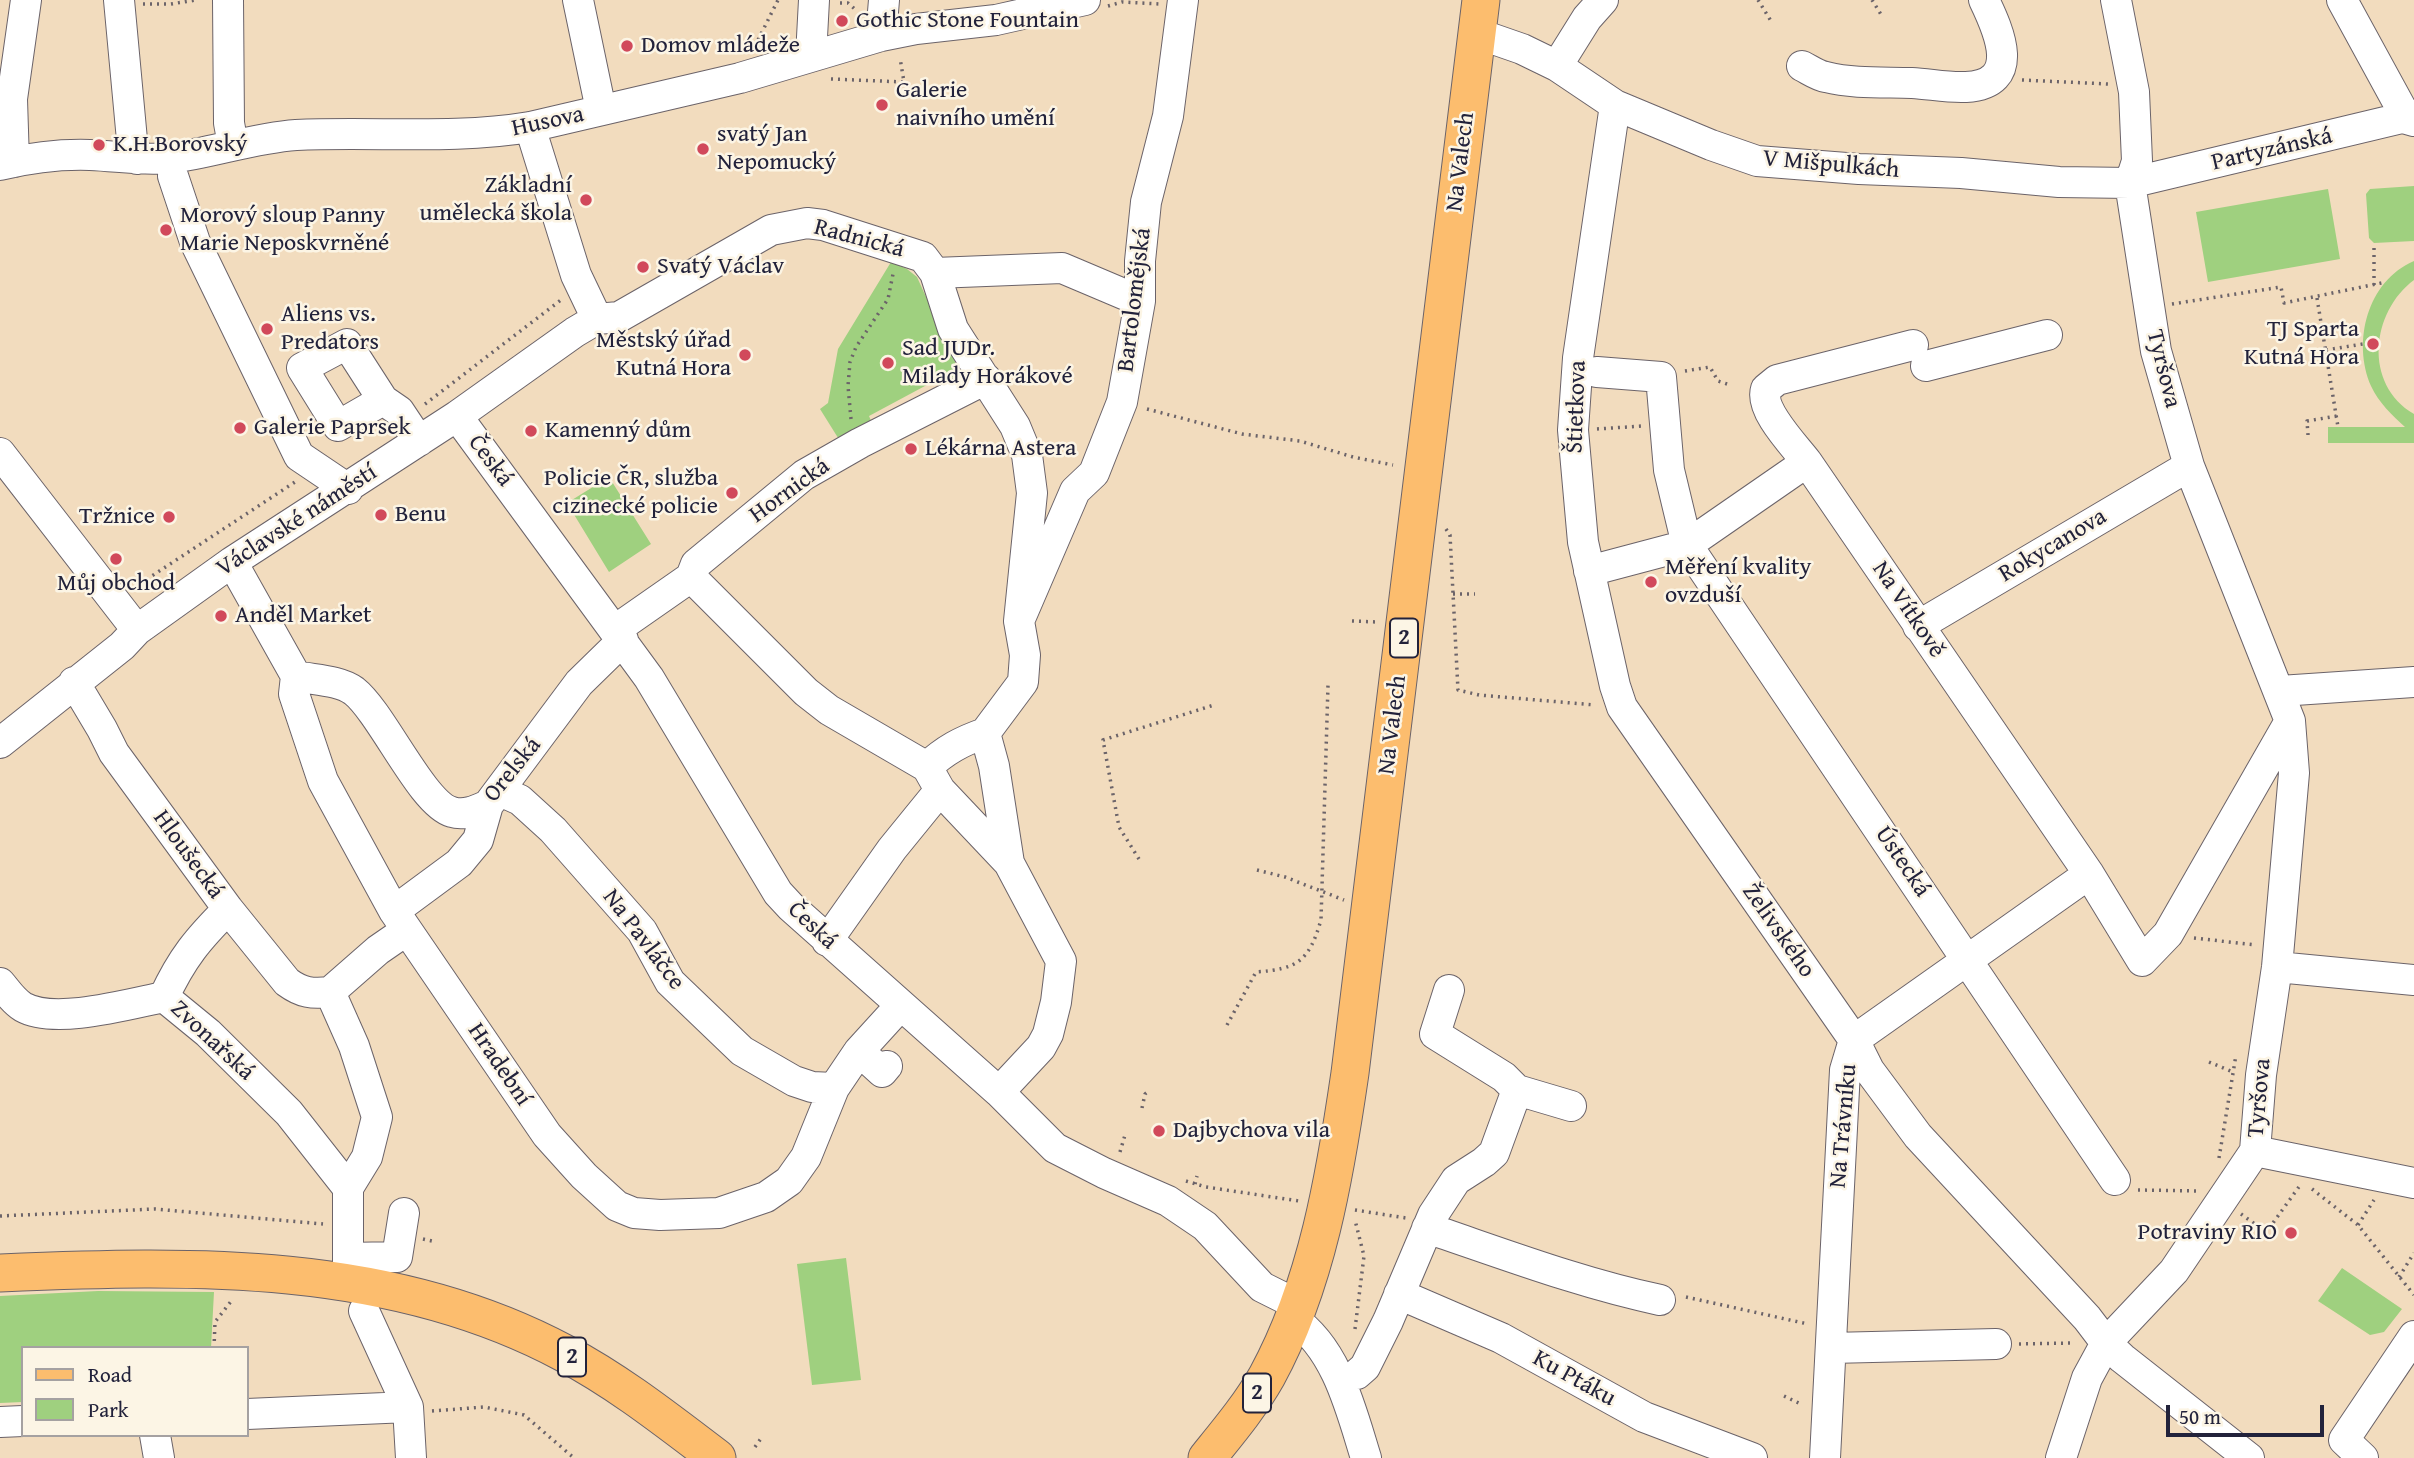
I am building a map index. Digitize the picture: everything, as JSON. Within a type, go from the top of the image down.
[{"type":"main road","name":"Na Valech","points":[[1295,1312],[1327,1206],[1339,1151],[1479,17]]},
{"type":"main road","name":"2","points":[[0,1273],[112,1268],[271,1272],[353,1283],[475,1313],[564,1353],[598,1373],[717,1458]]},
{"type":"main road","name":"2","points":[[1206,1458],[1254,1397],[1273,1364],[1295,1312]]},
{"type":"street","points":[[7,164],[26,0]]},
{"type":"street","points":[[228,0],[229,123],[233,145]]},
{"type":"street","points":[[578,0],[601,110]]},
{"type":"street","points":[[881,36],[884,0]]},
{"type":"street","name":"Husova","points":[[7,164],[37,158],[88,155],[137,159],[170,158],[293,135],[462,134],[530,127],[740,78],[881,36],[916,29],[996,20],[1085,0]]},
{"type":"street","name":"Bartolomějská","points":[[1019,621],[1075,491],[1094,473],[1122,402],[1140,301],[1140,261],[1146,202],[1168,116],[1183,0]]},
{"type":"street","points":[[1557,66],[1587,18],[1603,0]]},
{"type":"street","points":[[1802,66],[1824,77],[1864,82],[1978,86],[1992,79],[1999,71],[2003,58],[2003,45],[1998,29],[1984,0]]},
{"type":"street","name":"Tyršova","points":[[2061,1458],[2087,1378],[2106,1343],[2174,1271],[2255,1151],[2260,1075],[2277,958],[2294,773],[2290,720],[2189,466],[2156,351],[2130,183],[2137,161],[2134,92],[2116,0]]},
{"type":"street","points":[[2342,0],[2412,118]]},
{"type":"street","points":[[119,2],[132,140],[137,159]]},
{"type":"street","points":[[811,55],[824,3]]},
{"type":"street","name":"V Mišpulkách","points":[[1479,17],[1511,45],[1557,66],[1615,104],[1711,145],[1758,160],[2059,182],[2130,183]]},
{"type":"street","name":"Štietkova","points":[[1615,104],[1578,358],[1573,430],[1583,542],[1622,707]]},
{"type":"street","name":"Partyzánská","points":[[2130,183],[2412,118]]},
{"type":"street","points":[[530,127],[580,284],[597,319]]},
{"type":"street","points":[[173,176],[194,242],[299,456],[348,489]]},
{"type":"street","name":"Radnická","points":[[597,319],[619,317],[771,230],[807,223],[823,225],[923,257],[935,273],[953,328],[1022,440],[1027,456],[1032,493],[1019,621]]},
{"type":"street","points":[[935,273],[1062,268],[1140,301]]},
{"type":"street","name":"Václavské náměstí","points":[[0,743],[122,646],[137,630],[232,562],[348,489],[597,319]]},
{"type":"street","name":"Na Vítkově","points":[[2047,335],[1776,380],[1770,384],[1764,395],[1770,414],[1808,462],[2089,874],[2142,961],[2168,934]]},
{"type":"street","points":[[1597,372],[1661,377]]},
{"type":"street","name":"Ústecká","points":[[1661,377],[1668,470],[1687,545],[2115,1180]]},
{"type":"street","name":"Hornická","points":[[619,635],[691,577],[696,564],[804,475],[860,443],[986,379]]},
{"type":"street","points":[[391,405],[419,441]]},
{"type":"street","name":"Česká","points":[[457,416],[619,635],[676,721],[778,893],[827,941],[999,1092],[1055,1148],[1104,1173],[1168,1200],[1205,1226],[1262,1287],[1295,1312],[1329,1360],[1348,1401],[1366,1458]]},
{"type":"street","points":[[0,453],[137,630]]},
{"type":"street","points":[[1589,571],[1687,545],[1808,462]]},
{"type":"street","name":"Rokycanova","points":[[1918,626],[2189,466]]},
{"type":"street","points":[[1032,493],[1075,491]]},
{"type":"street","name":"Hradební","points":[[232,562],[296,676],[294,694],[323,781],[403,917],[547,1135],[584,1176],[617,1206],[634,1213],[686,1216],[719,1213],[766,1197],[789,1181],[806,1157],[834,1088],[859,1051],[900,1006]]},
{"type":"street","points":[[691,577],[806,692],[829,710],[934,778],[1009,863],[1061,961],[1056,1002],[1048,1034],[1041,1047],[999,1092]]},
{"type":"street","points":[[827,941],[892,849],[934,778],[942,753],[964,740],[985,733],[1023,682],[1026,655],[1019,621]]},
{"type":"street","name":"Orelská","points":[[296,676],[352,690],[366,705],[431,795],[452,812],[472,813],[494,798],[579,683],[619,635]]},
{"type":"street","name":"Hloušecká","points":[[74,682],[114,753],[228,909],[287,982],[297,990],[312,994],[330,992]]},
{"type":"street","points":[[2280,691],[2414,682]]},
{"type":"street","name":"Želivského","points":[[1622,707],[1918,1136],[2087,1318],[2106,1343],[2249,1458]]},
{"type":"street","points":[[2168,934],[2290,720]]},
{"type":"street","points":[[985,733],[1009,863]]},
{"type":"street","points":[[411,1458],[408,1406],[353,1283],[348,1188],[367,1157],[377,1118],[354,1046],[330,992],[378,950],[403,917],[460,863],[478,840],[494,798]]},
{"type":"street","name":"Na Pavláčce","points":[[494,798],[520,800],[554,830],[642,932],[670,982],[742,1051],[794,1081],[812,1087],[834,1088]]},
{"type":"street","name":"Na Trávníku","points":[[1825,1458],[1845,1070],[1854,1040],[2089,874]]},
{"type":"street","points":[[164,997],[177,968],[198,939],[228,909]]},
{"type":"street","points":[[2277,958],[2414,981]]},
{"type":"street","name":"Zvonařská","points":[[0,983],[23,1007],[38,1012],[81,1012],[164,997],[208,1033],[289,1113],[348,1188]]},
{"type":"street","points":[[1449,990],[1435,1034],[1504,1077],[1517,1090],[1571,1106]]},
{"type":"street","points":[[859,1051],[882,1072],[887,1066]]},
{"type":"street","points":[[1357,1374],[1365,1367],[1388,1321],[1428,1224],[1456,1180],[1494,1153],[1517,1090]]},
{"type":"street","points":[[2255,1151],[2414,1183]]},
{"type":"street","points":[[353,1283],[397,1257],[404,1213]]},
{"type":"street","points":[[1428,1224],[1570,1266],[1611,1289],[1660,1300]]},
{"type":"street","name":"Ku Ptáku","points":[[1399,1294],[1501,1338],[1644,1417],[1752,1458]]},
{"type":"street","points":[[2354,1449],[2414,1336]]},
{"type":"street","points":[[1831,1348],[1996,1344]]},
{"type":"street","points":[[248,1414],[408,1406]]},
{"type":"street","points":[[0,1422],[21,1421]]},
{"type":"street","points":[[155,1437],[159,1458]]},
{"type":"path","points":[[119,2],[171,4],[196,0]]},
{"type":"path","points":[[749,54],[760,40],[778,0]]},
{"type":"path","points":[[1758,0],[1771,22]]},
{"type":"path","points":[[1871,0],[1882,16]]},
{"type":"path","points":[[824,3],[848,4],[859,17]]},
{"type":"path","points":[[1992,79],[2106,83],[2134,92]]},
{"type":"path","points":[[2374,243],[2374,285]]},
{"type":"path","points":[[852,427],[848,386],[850,362],[856,347],[888,299],[901,250]]},
{"type":"path","points":[[2185,302],[2281,287],[2284,303],[2386,282]]},
{"type":"path","points":[[391,405],[424,404],[580,284]]},
{"type":"path","points":[[2317,298],[2338,427]]},
{"type":"path","points":[[2326,350],[2363,344]]},
{"type":"path","points":[[1661,377],[1704,366],[1710,368],[1718,381],[1730,385]]},
{"type":"path","points":[[1122,402],[1242,435],[1300,441],[1353,457],[1393,465]]},
{"type":"path","points":[[2308,435],[2307,422],[2337,416]]},
{"type":"path","points":[[1573,430],[1665,425]]},
{"type":"path","points":[[115,601],[317,467]]},
{"type":"path","points":[[1445,527],[1450,535],[1458,690],[1479,695],[1622,707]]},
{"type":"path","points":[[1453,594],[1475,594]]},
{"type":"path","points":[[1352,621],[1379,622]]},
{"type":"path","points":[[1227,1025],[1256,972],[1279,970],[1299,962],[1314,943],[1321,920],[1328,685]]},
{"type":"path","points":[[1139,859],[1119,827],[1103,740],[1214,705]]},
{"type":"path","points":[[1257,870],[1285,877],[1340,900]]},
{"type":"path","points":[[2168,934],[2277,958]]},
{"type":"path","points":[[2209,1062],[2232,1072]]},
{"type":"path","points":[[1142,1108],[1145,1094],[1150,1090]]},
{"type":"path","points":[[1122,1147],[1125,1135],[1128,1136]]},
{"type":"path","points":[[1195,1184],[1197,1176]]},
{"type":"path","points":[[1180,1178],[1195,1184],[1327,1206]]},
{"type":"path","points":[[2115,1180],[2126,1189],[2214,1191],[2222,1200]]},
{"type":"path","points":[[2256,1224],[2265,1233],[2302,1182],[2358,1224],[2414,1295]]},
{"type":"path","points":[[0,1216],[155,1209],[348,1226]]},
{"type":"path","points":[[1357,1374],[1350,1356],[1364,1256],[1363,1245],[1355,1226],[1354,1210],[1428,1224]]},
{"type":"path","points":[[2399,1277],[2414,1253]]},
{"type":"path","points":[[214,1346],[215,1322],[240,1291]]},
{"type":"path","points":[[1996,1344],[2106,1343]]},
{"type":"path","points":[[408,1406],[422,1411],[484,1407],[524,1415],[574,1458]]},
{"type":"path","points":[[755,1447],[762,1437]]},
{"type":"green space","points":[[2414,186],[2414,241],[2374,243],[2369,238],[2366,194],[2370,189]]},
{"type":"green space","points":[[2328,189],[2340,259],[2208,282],[2196,212]]},
{"type":"green space","points":[[2414,261],[2414,280],[2389,310],[2379,348],[2380,367],[2386,385],[2398,401],[2414,414],[2414,443],[2328,443],[2328,427],[2405,427],[2382,403],[2371,386],[2365,369],[2364,332],[2368,314],[2385,283],[2398,270]]},
{"type":"green space","name":"Sad JUDr. Milady Horákové","points":[[891,262],[917,277],[955,361],[957,374],[942,385],[938,379],[869,416],[872,423],[840,441],[820,409],[828,403],[838,349]]},
{"type":"green space","points":[[609,477],[651,544],[609,572],[567,503]]},
{"type":"green space","points":[[846,1258],[861,1380],[812,1385],[797,1264]]},
{"type":"green space","points":[[2342,1268],[2402,1309],[2384,1332],[2370,1335],[2318,1301]]},
{"type":"green space","points":[[98,1291],[214,1292],[211,1346],[21,1346],[21,1402],[0,1403],[0,1296]]},
{"type":"place","name":"Gothic Stone Fountain","points":[[842,21]]},
{"type":"place","name":"Domov mládeže","points":[[627,46]]},
{"type":"place","name":"Galerie naivního umění","points":[[882,105]]},
{"type":"place","name":"K.H.Borovský","points":[[99,145]]},
{"type":"place","name":"svatý Jan Nepomucký","points":[[703,149]]},
{"type":"place","name":"Základní umělecká škola","points":[[586,200]]},
{"type":"place","name":"Morový sloup Panny Marie Neposkvrněné","points":[[166,230]]},
{"type":"place","name":"Svatý Václav","points":[[643,267]]},
{"type":"place","name":"Aliens vs. Predators","points":[[267,329]]},
{"type":"place","name":"TJ Sparta Kutná Hora","points":[[2373,344]]},
{"type":"place","name":"Městský úřad Kutná Hora","points":[[745,355]]},
{"type":"place","name":"Sad JUDr. Milady Horákové","points":[[888,363]]},
{"type":"place","name":"Galerie Paprsek","points":[[240,428]]},
{"type":"place","name":"Kamenný dům","points":[[531,431]]},
{"type":"place","name":"Lékárna Astera","points":[[911,449]]},
{"type":"place","name":"Policie ČR, služba cizinecké policie","points":[[732,493]]},
{"type":"place","name":"Benu","points":[[381,515]]},
{"type":"place","name":"Tržnice","points":[[169,517]]},
{"type":"place","name":"Můj obchod","points":[[116,559]]},
{"type":"place","name":"Měření kvality ovzduší","points":[[1651,582]]},
{"type":"place","name":"Anděl Market","points":[[221,616]]},
{"type":"place","name":"Dajbychova vila","points":[[1159,1131]]},
{"type":"place","name":"Potraviny RIO","points":[[2291,1233]]}]
